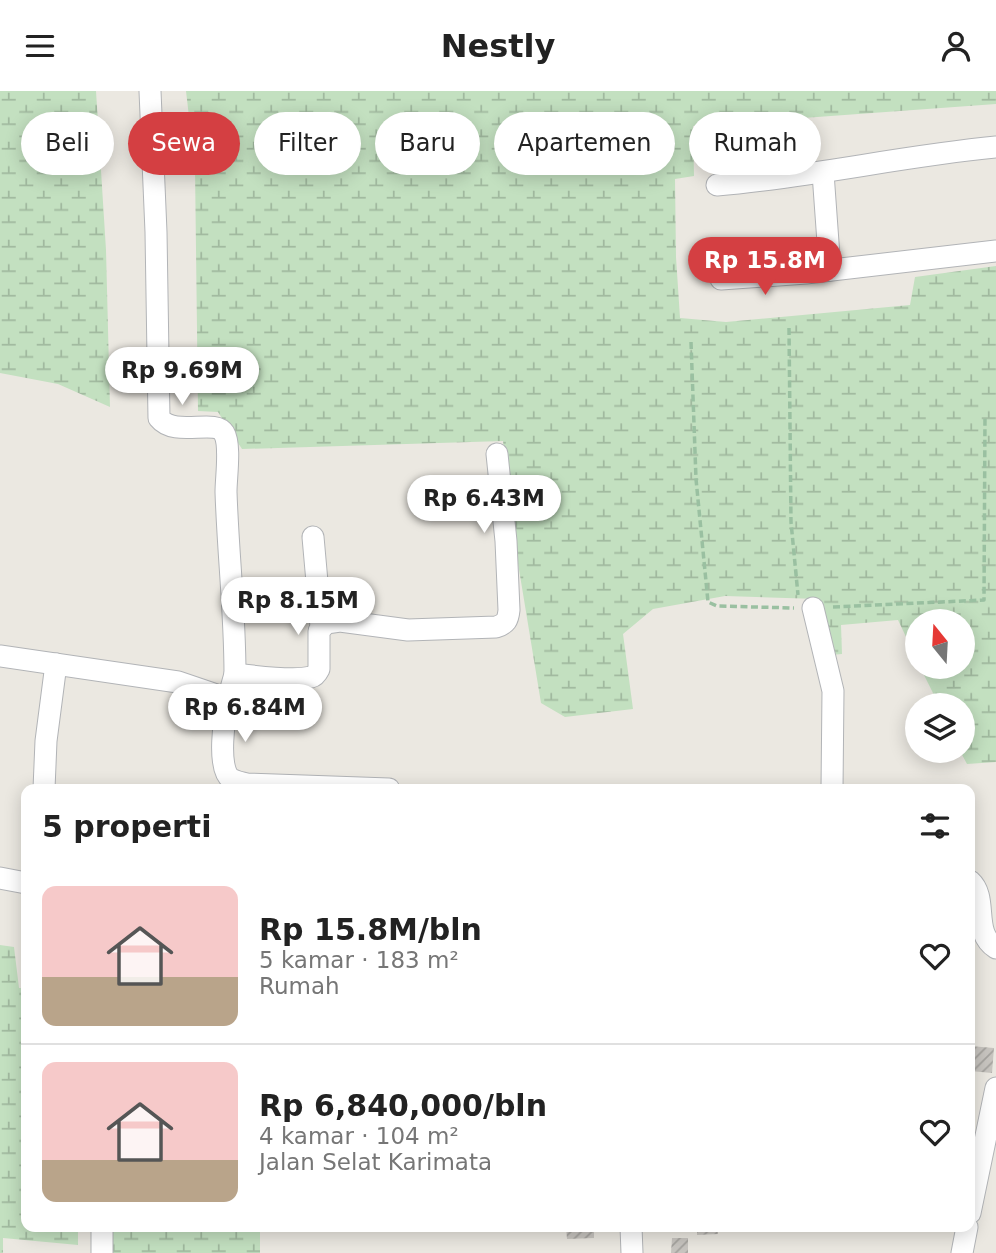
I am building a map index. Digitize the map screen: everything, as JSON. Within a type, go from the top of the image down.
[{"type":"street","points":[[150,91],[156,232],[159,418],[163,423],[174,427],[216,427],[224,433],[227,446],[226,492],[235,617],[235,674],[228,699],[223,768],[230,778],[247,784]]},
{"type":"street","points":[[717,185],[823,173],[939,153],[996,147]]},
{"type":"street","points":[[823,173],[830,270]]},
{"type":"street","points":[[721,279],[996,251]]},
{"type":"street","points":[[321,627],[326,623],[340,621],[408,630],[503,625],[508,619],[509,610],[498,454]]},
{"type":"street","points":[[235,674],[311,677],[319,669],[321,627],[313,537]]},
{"type":"street","points":[[806,608],[833,691],[832,784]]},
{"type":"street","points":[[0,656],[178,682],[228,699]]},
{"type":"street","points":[[44,784],[46,741],[57,664]]},
{"type":"street","points":[[0,878],[21,882]]},
{"type":"street","points":[[975,888],[984,935],[996,948]]},
{"type":"street","points":[[975,1189],[996,1087]]},
{"type":"street","points":[[102,1232],[102,1253]]},
{"type":"street","points":[[631,1232],[632,1253]]},
{"type":"street","points":[[962,1253],[966,1232]]},
{"type":"path","points":[[789,328],[791,522],[806,608]]},
{"type":"path","points":[[691,342],[696,479],[708,602],[717,606],[806,608],[984,600],[985,416]]},
{"type":"green space","points":[[0,91],[96,91],[97,112],[21,112],[21,175],[101,175],[110,407],[58,384],[0,373]]},
{"type":"green space","points":[[186,91],[996,91],[996,104],[821,117],[821,112],[689,112],[689,175],[694,176],[675,179],[680,318],[726,322],[910,305],[915,277],[996,266],[996,762],[967,764],[966,763],[975,763],[975,693],[933,693],[926,679],[975,679],[975,609],[905,609],[905,635],[898,620],[841,625],[842,654],[831,655],[818,599],[725,596],[653,609],[623,634],[633,709],[565,717],[541,703],[514,539],[503,441],[242,449],[218,412],[198,411],[195,175],[240,175],[240,112],[188,112]]},
{"type":"green space","points":[[0,945],[14,947],[21,988],[21,1232],[78,1232],[78,1245],[3,1238],[3,1253],[0,1253]]},
{"type":"green space","points":[[95,1232],[260,1232],[260,1253],[95,1253]]},
{"type":"building","points":[[975,1046],[994,1048],[992,1073],[975,1071]]},
{"type":"building","points":[[566,1232],[594,1232],[594,1238],[567,1239]]},
{"type":"building","points":[[697,1232],[718,1234],[697,1235]]},
{"type":"building","points":[[672,1238],[688,1238],[688,1253],[671,1253]]}]
